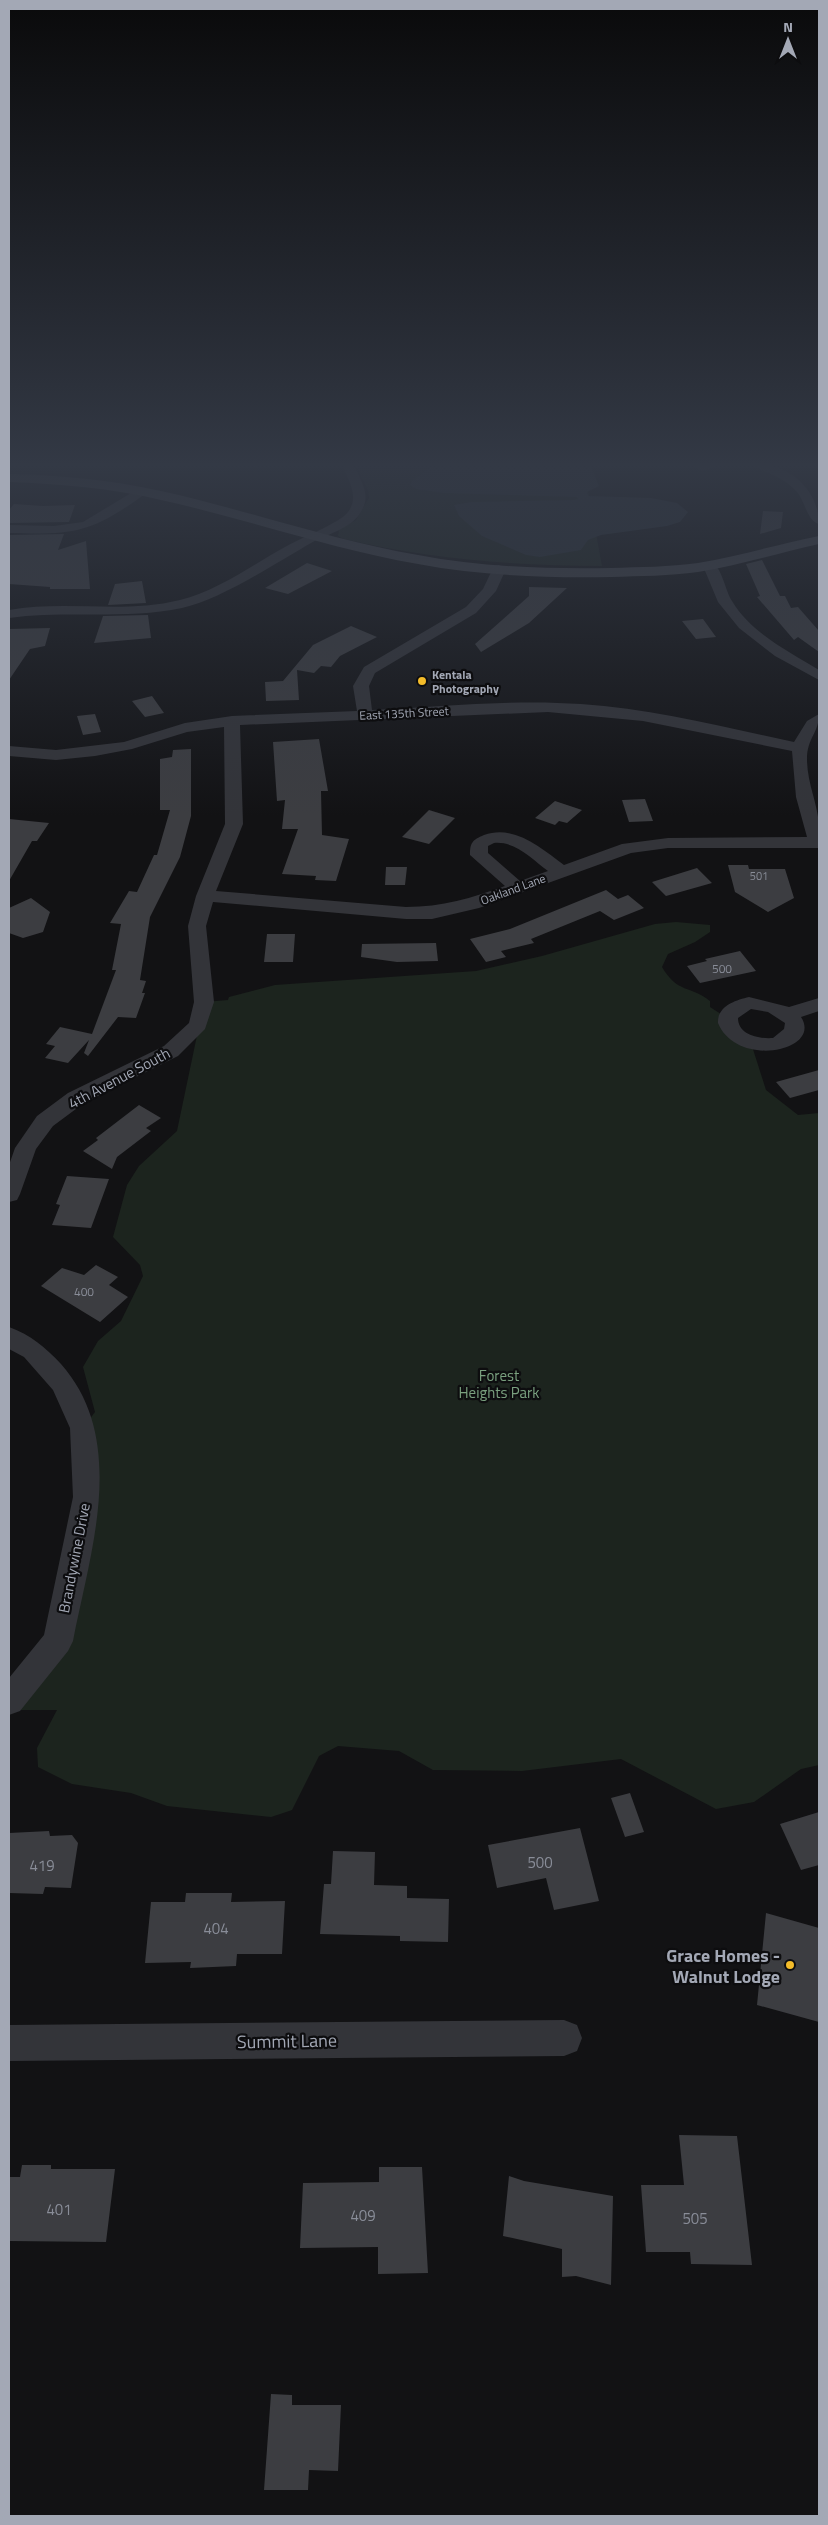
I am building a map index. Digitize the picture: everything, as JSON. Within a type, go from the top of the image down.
[{"type":"street","points":[[9,614],[33,610],[141,610],[182,604],[207,595],[235,580]]},
{"type":"street","points":[[365,715],[361,686],[369,670],[471,610],[489,591],[494,580]]},
{"type":"street","points":[[716,580],[725,602],[747,628],[778,651],[819,676]]},
{"type":"street","name":"East 135th Street","points":[[11,754],[95,752],[126,746],[185,728],[232,722],[548,707],[584,707],[622,712],[800,748]]},
{"type":"street","points":[[819,719],[806,733],[800,748],[801,778],[808,819],[819,842]]},
{"type":"street","name":"4th Avenue South","points":[[9,1194],[26,1148],[45,1121],[76,1098],[171,1051],[198,1025],[204,1002],[197,926],[205,896],[234,824],[232,722]]},
{"type":"street","points":[[518,888],[478,855],[479,844],[493,837],[518,840],[560,871]]},
{"type":"street","name":"Oakland Lane","points":[[205,896],[406,913],[432,913],[472,904],[609,854],[649,845],[819,842]]},
{"type":"street","points":[[788,1014],[819,1004]]},
{"type":"street","name":"Brandywine Drive","points":[[9,1337],[33,1350],[63,1384],[83,1428],[86,1497],[58,1641],[9,1701]]},
{"type":"street","name":"Summit Lane","points":[[9,2043],[564,2038]]},
{"type":"green space","name":"Forest Heights Park","points":[[676,922],[710,925],[710,932],[695,942],[668,954],[662,967],[668,976],[679,985],[710,1001],[710,1007],[727,1018],[751,1043],[766,1090],[798,1115],[819,1113],[819,1765],[801,1769],[754,1802],[716,1809],[621,1759],[522,1771],[433,1770],[399,1751],[338,1746],[319,1756],[292,1810],[271,1817],[167,1806],[131,1793],[72,1784],[38,1767],[37,1748],[57,1710],[9,1710],[9,1701],[58,1641],[83,1428],[95,1412],[83,1367],[98,1341],[121,1321],[143,1276],[140,1265],[113,1237],[127,1185],[139,1166],[177,1131],[204,1002],[228,1000],[229,997],[275,985],[476,971],[542,956],[655,924]]},
{"type":"building","points":[[9,580],[89,580],[90,589],[50,589],[50,587],[9,584]]},
{"type":"building","points":[[279,580],[315,580],[288,594],[265,588]]},
{"type":"building","points":[[753,580],[772,580],[780,596],[785,596],[791,608],[798,607],[819,631],[819,652],[798,637],[794,640],[757,597],[760,596]]},
{"type":"building","points":[[142,581],[146,603],[108,605],[115,584]]},
{"type":"building","points":[[529,587],[567,588],[529,623],[481,652],[475,644],[529,596]]},
{"type":"building","points":[[148,615],[151,638],[94,643],[103,616]]},
{"type":"building","points":[[703,619],[716,637],[696,639],[682,621]]},
{"type":"building","points":[[351,626],[377,637],[340,656],[331,667],[321,666],[314,673],[297,670],[299,700],[266,701],[265,682],[283,681],[313,645]]},
{"type":"building","points":[[50,628],[45,646],[30,649],[9,680],[9,629]]},
{"type":"building","points":[[152,696],[164,713],[145,717],[132,701]]},
{"type":"building","points":[[95,714],[101,732],[83,735],[77,716]]},
{"type":"building","points":[[319,739],[328,791],[321,791],[322,835],[349,839],[336,881],[315,880],[316,876],[282,874],[298,829],[282,829],[285,800],[277,801],[273,742]]},
{"type":"building","points":[[191,749],[191,816],[180,857],[150,917],[140,980],[146,981],[142,993],[145,993],[136,1018],[118,1017],[88,1056],[84,1053],[89,1040],[68,1063],[45,1058],[55,1046],[46,1044],[60,1027],[92,1034],[116,970],[112,970],[121,924],[110,923],[129,891],[137,892],[154,855],[157,855],[170,810],[160,810],[160,759],[172,757],[173,750]]},
{"type":"building","points":[[645,799],[653,821],[629,822],[622,800]]},
{"type":"building","points":[[555,801],[582,810],[567,823],[559,821],[555,825],[535,818]]},
{"type":"building","points":[[429,810],[455,818],[429,844],[402,837]]},
{"type":"building","points":[[9,819],[49,823],[37,841],[32,841],[9,881]]},
{"type":"building","points":[[728,865],[748,865],[749,869],[785,869],[794,898],[768,912],[735,892]]},
{"type":"building","points":[[386,867],[407,867],[405,885],[385,885]]},
{"type":"building","points":[[697,868],[712,883],[666,896],[652,882]]},
{"type":"building","points":[[606,890],[618,899],[628,895],[644,908],[614,920],[600,911],[531,939],[534,943],[501,951],[506,957],[486,962],[470,939],[510,929]]},
{"type":"building","points":[[31,898],[50,912],[43,932],[23,938],[9,933],[9,908]]},
{"type":"building","points":[[267,934],[295,934],[293,962],[264,962]]},
{"type":"building","points":[[436,943],[438,961],[397,962],[361,957],[362,944]]},
{"type":"building","points":[[740,951],[756,971],[700,983],[687,966],[707,961],[705,959]]},
{"type":"building","points":[[819,1070],[819,1090],[790,1098],[776,1082]]},
{"type":"building","points":[[139,1105],[161,1118],[146,1128],[151,1131],[117,1157],[112,1169],[83,1151],[98,1140],[96,1138]]},
{"type":"building","points":[[67,1176],[109,1179],[91,1228],[52,1225],[60,1205],[56,1204]]},
{"type":"building","points":[[96,1265],[118,1277],[109,1285],[128,1297],[100,1322],[41,1286],[62,1268],[84,1275]]},
{"type":"building","points":[[630,1793],[644,1832],[625,1837],[611,1798]]},
{"type":"building","points":[[819,1812],[819,1865],[801,1870],[780,1824]]},
{"type":"building","points":[[580,1828],[599,1901],[554,1910],[546,1878],[497,1888],[488,1845]]},
{"type":"building","points":[[49,1831],[50,1836],[72,1835],[78,1843],[71,1888],[45,1887],[43,1894],[9,1893],[9,1833]]},
{"type":"building","points":[[333,1851],[375,1852],[374,1885],[407,1886],[407,1898],[449,1899],[448,1942],[400,1941],[400,1936],[320,1934],[324,1884],[331,1884]]},
{"type":"building","points":[[186,1893],[232,1893],[231,1902],[285,1901],[282,1954],[237,1954],[236,1966],[190,1968],[191,1962],[145,1963],[151,1902],[185,1902]]},
{"type":"building","name":"Grace Homes - Walnut Lodge","points":[[766,1913],[819,1928],[819,2022],[757,2005]]},
{"type":"building","points":[[679,2135],[737,2136],[752,2265],[691,2264],[690,2252],[646,2252],[641,2185],[684,2185]]},
{"type":"building","points":[[22,2165],[51,2165],[51,2169],[115,2169],[106,2242],[9,2241],[9,2177],[20,2177]]},
{"type":"building","points":[[379,2167],[422,2167],[428,2273],[378,2274],[378,2247],[300,2248],[303,2183],[379,2182]]},
{"type":"building","points":[[509,2176],[524,2181],[613,2196],[611,2285],[576,2276],[562,2277],[562,2249],[503,2236]]},
{"type":"building","points":[[271,2394],[292,2395],[292,2405],[341,2405],[338,2471],[309,2470],[308,2490],[264,2490]]},
{"type":"place","name":"Kentala Photography","points":[[422,681]]},
{"type":"place","name":"Grace Homes - Walnut Lodge","points":[[790,1965]]}]
